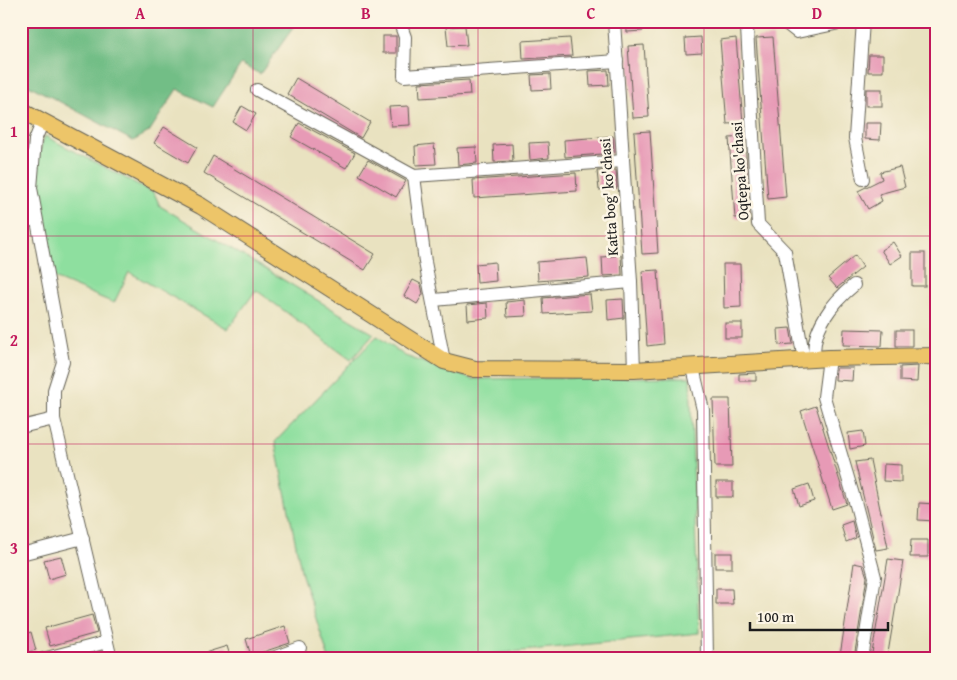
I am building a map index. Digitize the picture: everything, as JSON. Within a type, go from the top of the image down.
[{"type":"main road","points":[[21,110],[201,206],[444,362],[475,369],[634,370],[693,368],[816,359],[936,356]]},
{"type":"street","points":[[399,21],[405,37],[404,76],[616,61]]},
{"type":"street","name":"Katta bog' ko'chasi","points":[[614,21],[631,282],[634,370]]},
{"type":"street","points":[[783,21],[797,32],[849,21]]},
{"type":"street","points":[[863,21],[855,138],[864,179]]},
{"type":"street","name":"Oqtepa ko'chasi","points":[[748,28],[758,224],[785,252],[875,577],[862,659]]},
{"type":"street","points":[[257,90],[414,176],[623,161]]},
{"type":"street","points":[[43,121],[35,140],[31,188],[62,362],[54,390],[54,419],[111,659]]},
{"type":"street","points":[[414,176],[425,262],[434,300],[444,362]]},
{"type":"street","points":[[21,225],[35,217]]},
{"type":"street","points":[[434,300],[631,282]]},
{"type":"street","points":[[816,359],[813,347],[817,330],[843,294],[854,285]]},
{"type":"street","points":[[693,368],[703,410],[707,659]]},
{"type":"street","points":[[21,427],[54,419]]},
{"type":"street","points":[[21,554],[83,538]]},
{"type":"street","points":[[42,659],[107,642]]},
{"type":"street","points":[[270,659],[300,648]]},
{"type":"green space","points":[[33,21],[298,21],[260,74],[241,64],[213,107],[177,89],[149,132],[133,141],[21,81],[21,49]]},
{"type":"green space","points":[[45,136],[154,193],[160,206],[374,334],[351,360],[256,290],[228,329],[129,272],[114,303],[47,275],[37,186],[40,151]]},
{"type":"green space","points":[[377,336],[405,356],[472,379],[690,377],[699,633],[462,657],[462,659],[329,659],[302,575],[275,442]]},
{"type":"building","points":[[626,21],[642,21],[643,31],[627,32]]},
{"type":"building","points":[[465,26],[467,45],[448,46],[446,27]]},
{"type":"building","points":[[383,36],[396,36],[396,53],[383,53]]},
{"type":"building","points":[[701,37],[702,53],[686,54],[685,38]]},
{"type":"building","points":[[773,37],[786,197],[768,199],[756,38]]},
{"type":"building","points":[[570,38],[572,56],[523,59],[522,41]]},
{"type":"building","points":[[736,38],[743,123],[727,124],[720,40]]},
{"type":"building","points":[[644,45],[649,117],[633,118],[628,46]]},
{"type":"building","points":[[869,55],[883,55],[883,72],[868,72]]},
{"type":"building","points":[[608,70],[609,85],[590,86],[589,71]]},
{"type":"building","points":[[550,74],[551,89],[532,90],[531,75]]},
{"type":"building","points":[[296,78],[370,122],[361,138],[287,94]]},
{"type":"building","points":[[469,80],[470,95],[420,98],[419,83]]},
{"type":"building","points":[[866,89],[882,89],[882,106],[866,106]]},
{"type":"building","points":[[242,106],[256,114],[246,130],[233,122]]},
{"type":"building","points":[[409,106],[410,125],[391,126],[389,107]]},
{"type":"building","points":[[299,123],[355,153],[346,168],[291,137]]},
{"type":"building","points":[[865,123],[881,123],[880,140],[865,139]]},
{"type":"building","points":[[164,127],[197,147],[188,163],[154,143]]},
{"type":"building","points":[[650,131],[658,253],[642,254],[634,132]]},
{"type":"building","points":[[613,136],[614,153],[565,157],[564,140]]},
{"type":"building","points":[[745,137],[749,217],[735,218],[729,138]]},
{"type":"building","points":[[548,142],[549,158],[530,160],[529,143]]},
{"type":"building","points":[[434,144],[436,164],[416,165],[415,146]]},
{"type":"building","points":[[512,144],[513,161],[494,162],[493,145]]},
{"type":"building","points":[[476,147],[477,163],[458,165],[457,148]]},
{"type":"building","points":[[213,156],[375,254],[365,270],[204,173]]},
{"type":"building","points":[[368,160],[406,181],[396,197],[359,175]]},
{"type":"building","points":[[900,167],[905,187],[879,194],[882,201],[868,209],[858,191],[882,179],[880,172]]},
{"type":"building","points":[[616,170],[617,188],[599,190],[597,171]]},
{"type":"building","points":[[576,173],[577,191],[474,198],[473,180]]},
{"type":"building","points":[[893,242],[902,256],[890,264],[881,250]]},
{"type":"building","points":[[912,253],[925,253],[925,286],[912,286]]},
{"type":"building","points":[[621,255],[622,275],[603,276],[602,257]]},
{"type":"building","points":[[855,255],[863,267],[837,288],[828,278]]},
{"type":"building","points":[[587,258],[589,277],[538,281],[537,262]]},
{"type":"building","points":[[495,262],[496,281],[477,283],[476,264]]},
{"type":"building","points":[[723,264],[740,264],[741,307],[724,308]]},
{"type":"building","points":[[658,270],[663,344],[647,346],[642,271]]},
{"type":"building","points":[[413,280],[421,284],[423,294],[417,304],[404,296]]},
{"type":"building","points":[[590,294],[592,311],[544,314],[543,298]]},
{"type":"building","points":[[623,299],[624,318],[608,320],[607,300]]},
{"type":"building","points":[[525,300],[526,316],[507,317],[506,302]]},
{"type":"building","points":[[487,303],[488,318],[468,320],[467,305]]},
{"type":"building","points":[[725,323],[742,323],[742,338],[725,338]]},
{"type":"building","points":[[790,328],[793,344],[779,345],[778,329]]},
{"type":"building","points":[[844,329],[883,330],[882,346],[843,345]]},
{"type":"building","points":[[896,330],[912,330],[912,346],[896,346]]},
{"type":"building","points":[[918,366],[917,382],[900,381],[900,367]]},
{"type":"building","points":[[836,368],[853,368],[852,381],[835,380]]},
{"type":"building","points":[[756,373],[756,381],[739,381],[739,374]]},
{"type":"building","points":[[713,399],[730,399],[732,467],[715,467]]},
{"type":"building","points":[[816,406],[847,504],[832,509],[801,411]]},
{"type":"building","points":[[863,431],[865,446],[850,449],[848,433]]},
{"type":"building","points":[[870,460],[888,548],[876,550],[855,462]]},
{"type":"building","points":[[884,464],[901,465],[901,482],[883,481]]},
{"type":"building","points":[[716,482],[733,482],[733,497],[716,497]]},
{"type":"building","points":[[809,484],[814,501],[799,506],[794,489]]},
{"type":"building","points":[[919,503],[936,504],[935,521],[918,520]]},
{"type":"building","points":[[852,521],[856,538],[846,542],[841,525]]},
{"type":"building","points":[[911,540],[928,540],[928,557],[910,557]]},
{"type":"building","points":[[715,553],[732,553],[732,568],[715,568]]},
{"type":"building","points":[[61,556],[66,574],[49,579],[44,560]]},
{"type":"building","points":[[888,559],[903,561],[887,659],[871,659]]},
{"type":"building","points":[[854,563],[863,565],[867,577],[854,658],[840,656]]},
{"type":"building","points":[[716,589],[732,589],[733,604],[716,604]]},
{"type":"building","points":[[92,615],[97,633],[50,646],[45,628]]},
{"type":"building","points":[[285,626],[290,643],[251,656],[246,639]]},
{"type":"building","points":[[31,632],[36,650],[21,654],[21,635]]},
{"type":"building","points":[[227,646],[231,659],[192,659],[192,657]]}]
